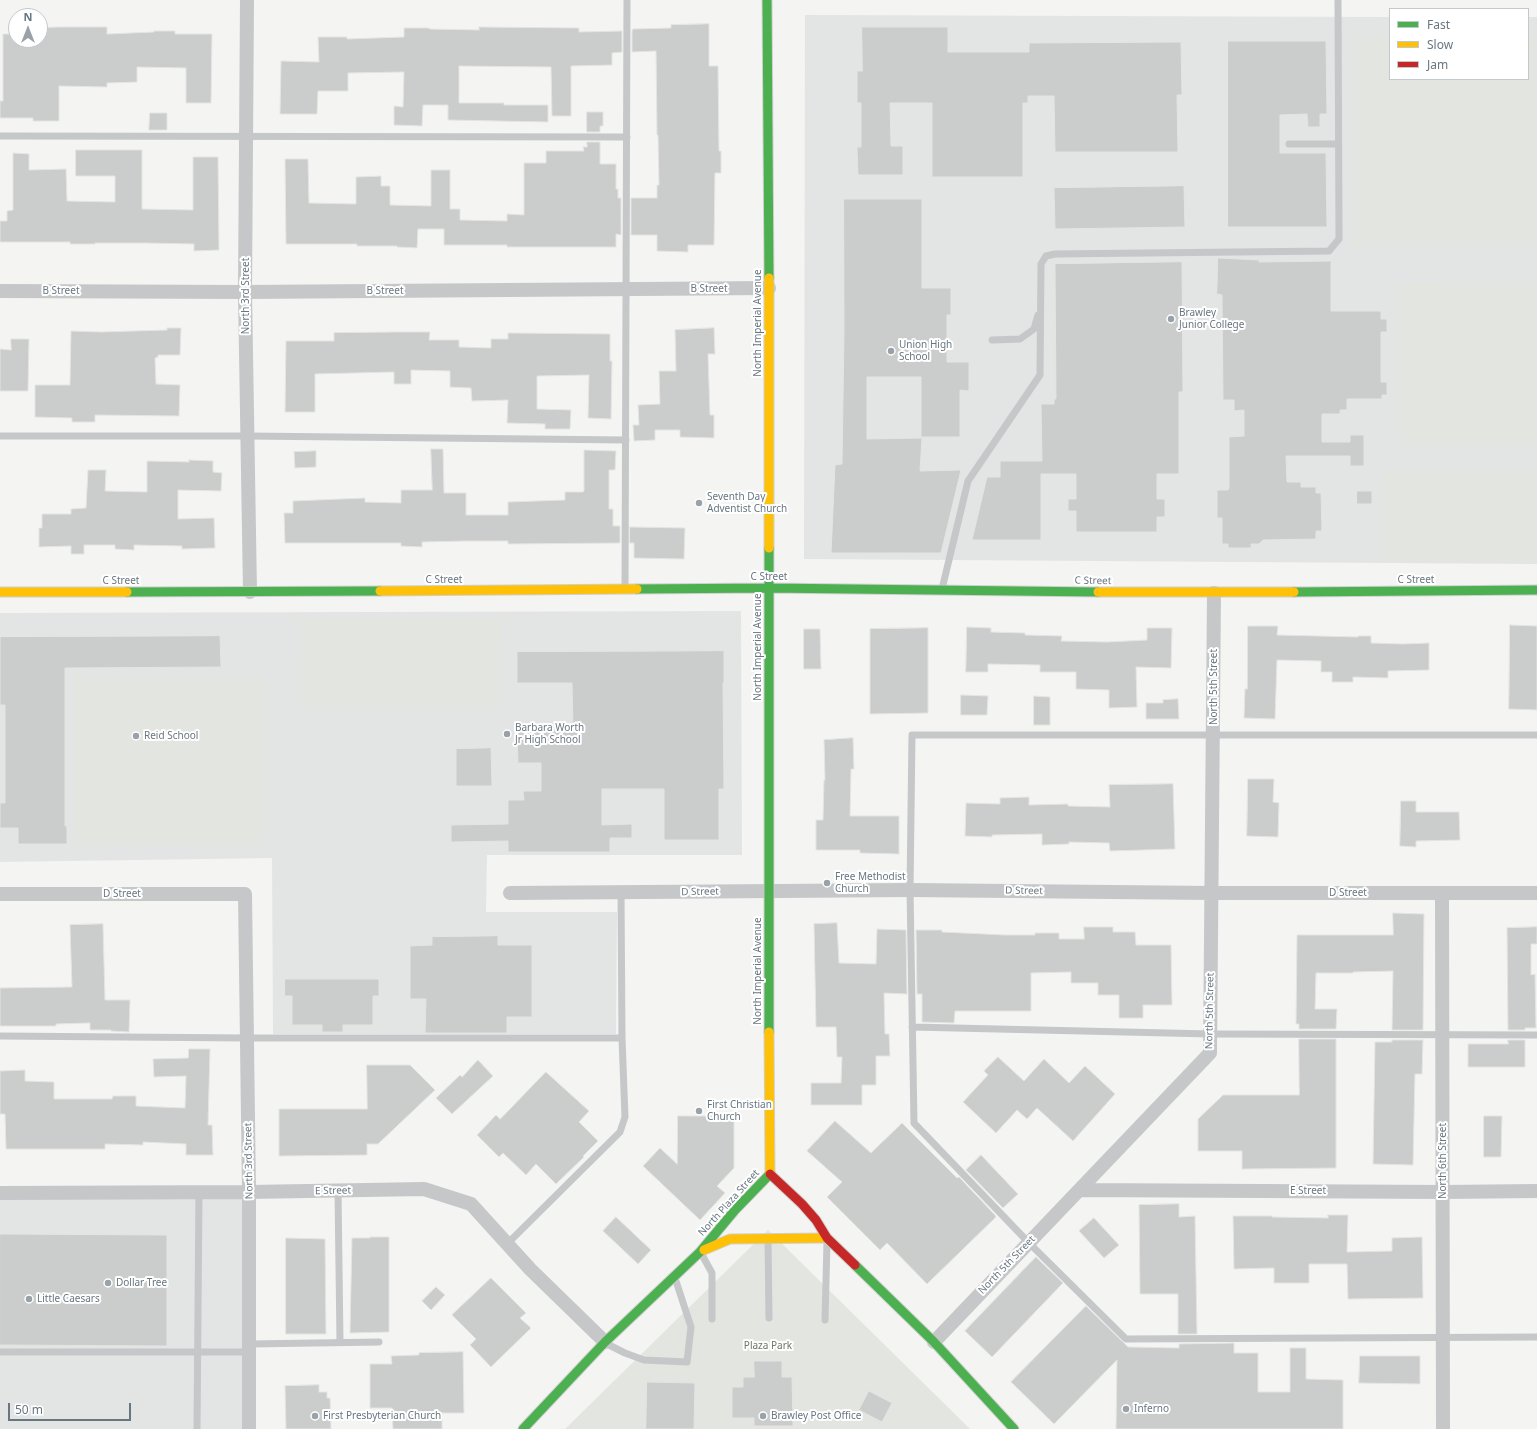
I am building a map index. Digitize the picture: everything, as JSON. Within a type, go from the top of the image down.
[{"type":"street","name":"North 3rd Street","points":[[247,0],[245,292],[250,592]]},
{"type":"street","name":"North Imperial Avenue","points":[[768,0],[768,891],[770,1174]]},
{"type":"street","name":"B Street","points":[[0,291],[245,292],[769,288]]},
{"type":"street","name":"C Street","points":[[0,592],[250,592],[769,588],[1214,593],[1537,590]]},
{"type":"street","name":"North 5th Street","points":[[934,1342],[1210,1053],[1214,593]]},
{"type":"street","name":"D Street","points":[[510,893],[910,890],[1212,893],[1537,893]]},
{"type":"street","name":"North 6th Street","points":[[1442,893],[1442,1429]]},
{"type":"street","name":"D Street","points":[[0,894],[245,894]]},
{"type":"street","name":"North 3rd Street","points":[[245,894],[249,1192],[249,1429]]},
{"type":"street","name":"North Plaza Street","points":[[522,1429],[605,1342],[700,1252],[735,1210],[770,1174],[804,1205],[820,1225],[827,1238],[934,1342],[1014,1429]]},
{"type":"street","name":"E Street","points":[[0,1193],[249,1192],[424,1189],[471,1204],[530,1268],[605,1342]]},
{"type":"street","name":"E Street","points":[[1080,1190],[1443,1192],[1537,1191]]},
{"type":"street","points":[[700,1252],[730,1239],[827,1238]]},
{"type":"lane","points":[[625,589],[627,0]]},
{"type":"lane","points":[[942,590],[968,481],[1040,376],[1040,264],[1046,256],[1055,254],[1329,251],[1339,239],[1338,0]]},
{"type":"lane","points":[[0,136],[627,137]]},
{"type":"lane","points":[[1289,144],[1338,144]]},
{"type":"lane","points":[[992,340],[1020,339],[1034,329],[1041,308]]},
{"type":"lane","points":[[0,436],[247,436],[626,440]]},
{"type":"lane","points":[[1537,735],[912,735],[910,890],[914,1123],[1029,1243],[1126,1339],[1537,1336]]},
{"type":"lane","points":[[508,1243],[620,1132],[625,1117],[622,1038],[621,892]]},
{"type":"lane","points":[[912,1027],[1210,1034],[1537,1035]]},
{"type":"lane","points":[[0,1036],[247,1038],[622,1038]]},
{"type":"lane","points":[[338,1191],[340,1342]]},
{"type":"lane","points":[[198,1429],[199,1192]]},
{"type":"lane","points":[[825,1320],[827,1238]]},
{"type":"lane","points":[[768,1239],[769,1318]]},
{"type":"lane","points":[[700,1252],[712,1273],[712,1319]]},
{"type":"lane","points":[[605,1342],[624,1353],[644,1360],[687,1362],[691,1327],[675,1276]]},
{"type":"lane","points":[[0,1352],[198,1353],[340,1342],[380,1342]]},
{"type":"shaded area","name":"Brawley Junior College","points":[[805,15],[1389,17],[1389,80],[1529,80],[1529,17],[1537,17],[1537,564],[804,559]]},
{"type":"shaded area","name":"Barbara Worth Jr High School","points":[[741,611],[742,855],[487,855],[486,912],[617,912],[616,1034],[273,1034],[272,858],[0,862],[0,613]]},
{"type":"shaded area","points":[[249,1192],[249,1429],[0,1429],[0,1193]]},
{"type":"green space","points":[[1354,37],[1389,37],[1389,80],[1529,80],[1529,37],[1537,37],[1537,247],[1354,247]]},
{"type":"green space","points":[[1400,284],[1537,285],[1537,445],[1400,445]]},
{"type":"green space","points":[[1382,471],[1537,471],[1537,561],[1382,561]]},
{"type":"green space","points":[[302,619],[500,619],[502,709],[301,711]]},
{"type":"green space","points":[[75,677],[264,677],[264,846],[75,846]]},
{"type":"green space","name":"Plaza Park","points":[[768,1230],[970,1429],[565,1429]]},
{"type":"building","points":[[709,24],[709,66],[718,66],[719,151],[721,151],[721,173],[715,173],[714,245],[688,245],[688,252],[657,251],[657,235],[631,235],[631,198],[657,198],[657,185],[659,185],[656,51],[632,52],[632,31],[633,29],[671,28],[671,25]]},
{"type":"building","points":[[107,27],[107,34],[175,31],[175,34],[212,34],[211,103],[186,103],[186,68],[137,67],[137,82],[107,83],[107,87],[59,86],[59,121],[33,121],[33,118],[0,118],[0,101],[3,101],[3,34],[8,34],[8,48],[48,48],[48,28]]},
{"type":"building","points":[[479,27],[579,28],[579,32],[622,31],[622,52],[612,53],[612,65],[571,66],[571,116],[552,116],[551,67],[459,66],[459,103],[548,105],[548,122],[448,120],[448,105],[423,105],[422,126],[394,125],[394,106],[403,107],[404,72],[348,73],[348,91],[318,91],[317,114],[280,114],[281,61],[319,62],[318,37],[347,37],[347,39],[404,37],[404,28],[479,30]]},
{"type":"building","points":[[862,27],[948,27],[948,52],[1029,52],[1029,43],[1181,42],[1182,95],[1177,95],[1178,152],[1055,152],[1054,96],[1028,96],[1028,103],[1023,103],[1023,177],[932,177],[932,103],[890,103],[891,146],[903,146],[903,175],[858,175],[857,147],[861,147],[861,103],[857,103],[857,71],[862,71]]},
{"type":"building","points":[[1228,41],[1326,41],[1327,114],[1320,114],[1320,127],[1308,127],[1307,114],[1280,115],[1280,153],[1326,153],[1327,227],[1228,227]]},
{"type":"building","points":[[587,112],[603,112],[603,126],[600,126],[600,132],[587,132]]},
{"type":"building","points":[[150,113],[167,113],[167,130],[149,130]]},
{"type":"building","points":[[587,142],[600,142],[600,164],[616,164],[616,189],[618,189],[618,198],[621,198],[621,235],[616,234],[616,247],[507,247],[507,245],[444,245],[444,229],[418,229],[417,248],[397,246],[357,246],[357,244],[286,244],[285,159],[308,159],[309,203],[356,204],[356,177],[381,176],[381,186],[390,186],[390,205],[431,206],[431,170],[450,170],[450,209],[460,209],[460,220],[507,221],[507,214],[524,215],[524,163],[546,163],[546,151],[584,151],[583,147],[587,147]]},
{"type":"building","points":[[76,150],[142,150],[142,209],[193,210],[193,157],[218,157],[219,250],[194,251],[194,244],[70,244],[70,242],[0,242],[0,221],[7,221],[7,211],[13,210],[13,153],[29,154],[29,170],[66,169],[67,201],[115,202],[115,176],[76,176]]},
{"type":"building","points":[[1184,186],[1185,227],[1055,229],[1054,188]]},
{"type":"building","points":[[844,199],[922,199],[922,288],[951,288],[951,315],[947,315],[947,362],[969,362],[969,391],[960,390],[960,437],[921,437],[921,377],[867,377],[867,439],[922,438],[920,471],[961,470],[941,553],[831,553],[835,465],[842,464]]},
{"type":"building","points":[[1218,258],[1259,260],[1259,262],[1331,261],[1331,311],[1381,311],[1381,319],[1387,319],[1387,332],[1381,332],[1381,382],[1387,382],[1387,395],[1382,395],[1382,399],[1347,399],[1347,410],[1340,410],[1340,414],[1322,414],[1322,442],[1350,442],[1350,435],[1364,435],[1364,466],[1350,466],[1350,456],[1286,456],[1287,482],[1301,482],[1301,487],[1316,487],[1316,493],[1321,493],[1322,531],[1316,531],[1316,539],[1263,540],[1259,544],[1251,544],[1251,548],[1228,548],[1228,544],[1222,544],[1222,518],[1217,518],[1217,490],[1228,490],[1229,488],[1229,437],[1244,436],[1244,410],[1234,411],[1234,400],[1223,400],[1222,295],[1217,294]]},
{"type":"building","points":[[1182,262],[1183,392],[1179,392],[1179,474],[1157,474],[1157,499],[1165,499],[1165,517],[1157,517],[1157,532],[1076,532],[1076,511],[1068,511],[1068,499],[1076,499],[1076,474],[1041,474],[1041,540],[972,540],[987,477],[1000,477],[1000,461],[1042,461],[1041,404],[1054,404],[1054,399],[1056,399],[1055,264]]},
{"type":"building","points":[[167,328],[181,328],[180,355],[158,355],[158,357],[155,358],[156,384],[180,385],[179,416],[95,415],[95,422],[72,422],[72,418],[35,417],[35,385],[70,385],[71,331],[101,332],[167,330]]},
{"type":"building","points":[[714,328],[715,354],[708,354],[710,415],[714,415],[714,438],[680,437],[680,430],[655,430],[655,440],[634,441],[633,425],[639,425],[638,405],[660,404],[659,371],[676,371],[675,330]]},
{"type":"building","points":[[430,332],[429,340],[459,340],[459,347],[491,348],[491,339],[508,339],[508,333],[610,334],[610,361],[612,361],[611,419],[588,418],[589,375],[537,376],[537,409],[571,410],[570,429],[545,429],[545,424],[507,423],[508,400],[472,401],[471,388],[450,387],[450,371],[411,370],[411,384],[394,384],[394,372],[315,374],[315,412],[285,412],[286,341],[334,341],[334,333]]},
{"type":"building","points":[[11,339],[29,339],[28,391],[0,391],[0,349],[11,350]]},
{"type":"building","points":[[431,449],[443,449],[444,493],[466,493],[466,515],[508,515],[508,502],[565,500],[565,492],[584,491],[584,450],[616,451],[615,470],[609,470],[609,509],[613,509],[613,526],[620,526],[620,543],[508,544],[508,541],[466,541],[422,542],[422,547],[401,546],[401,543],[285,543],[284,513],[293,513],[293,501],[365,498],[365,502],[401,503],[401,490],[432,490]]},
{"type":"building","points":[[316,451],[316,467],[295,468],[294,452]]},
{"type":"building","points":[[189,460],[213,461],[213,472],[222,473],[221,491],[178,490],[178,519],[214,518],[215,548],[182,549],[182,546],[134,545],[134,550],[115,549],[115,545],[84,545],[84,554],[71,554],[71,546],[39,547],[39,528],[42,528],[42,514],[71,514],[71,509],[86,508],[88,470],[106,470],[105,491],[147,492],[147,461],[189,462]]},
{"type":"building","points":[[1357,491],[1372,491],[1372,504],[1357,504]]},
{"type":"building","points":[[630,527],[685,528],[684,559],[634,558],[634,543],[630,543]]},
{"type":"building","points":[[1510,625],[1537,626],[1537,710],[1509,709]]},
{"type":"building","points":[[1248,626],[1278,626],[1277,635],[1371,636],[1371,643],[1429,643],[1429,670],[1388,671],[1388,678],[1353,677],[1353,682],[1332,682],[1332,672],[1321,672],[1321,661],[1277,660],[1275,719],[1244,718],[1245,689],[1247,689]]},
{"type":"building","points":[[967,627],[991,628],[991,632],[1062,636],[1061,641],[1107,642],[1147,640],[1147,628],[1172,628],[1171,668],[1136,667],[1137,707],[1109,708],[1109,690],[1076,689],[1076,672],[1040,672],[1040,665],[988,664],[988,672],[966,672]]},
{"type":"building","points":[[928,628],[928,713],[870,714],[870,629]]},
{"type":"building","points":[[804,629],[820,629],[821,669],[804,669]]},
{"type":"building","points":[[220,636],[221,667],[65,668],[65,826],[67,826],[67,844],[18,844],[18,828],[0,828],[0,803],[5,803],[5,705],[0,705],[0,637]]},
{"type":"building","points":[[724,651],[724,789],[719,789],[719,840],[664,840],[664,789],[602,789],[602,825],[632,824],[632,838],[610,838],[610,852],[508,852],[508,841],[451,842],[451,825],[508,824],[508,800],[524,800],[523,791],[541,791],[541,763],[518,763],[517,731],[573,730],[572,683],[517,683],[517,652]]},
{"type":"building","points":[[961,695],[988,696],[987,715],[961,715]]},
{"type":"building","points":[[1034,696],[1050,697],[1050,725],[1034,725]]},
{"type":"building","points":[[1178,699],[1179,719],[1146,719],[1146,703],[1163,703],[1163,700]]},
{"type":"building","points":[[853,738],[854,769],[851,769],[850,816],[899,816],[899,854],[860,853],[860,850],[816,850],[816,820],[823,820],[825,780],[824,740]]},
{"type":"building","points":[[491,748],[492,786],[456,786],[456,749]]},
{"type":"building","points":[[1248,779],[1274,779],[1273,802],[1279,803],[1278,837],[1247,836]]},
{"type":"building","points":[[1173,784],[1175,849],[1110,851],[1109,843],[1069,842],[1069,844],[1042,845],[1042,834],[992,835],[992,837],[965,836],[966,803],[1000,804],[1000,798],[1029,797],[1029,805],[1068,804],[1068,806],[1110,807],[1109,785]]},
{"type":"building","points":[[1401,801],[1416,801],[1416,812],[1459,812],[1460,840],[1416,841],[1416,847],[1400,846]]},
{"type":"building","points":[[1393,913],[1424,914],[1423,1030],[1392,1030],[1393,971],[1316,973],[1315,1009],[1337,1009],[1336,1029],[1299,1029],[1299,1024],[1296,1024],[1297,935],[1393,935]]},
{"type":"building","points":[[837,923],[839,963],[876,964],[877,929],[906,930],[907,994],[884,993],[885,1034],[889,1034],[890,1056],[876,1056],[876,1085],[862,1085],[862,1105],[811,1105],[811,1083],[841,1083],[842,1057],[837,1057],[836,1027],[816,1027],[814,924]]},
{"type":"building","points":[[103,924],[105,1000],[130,1000],[129,1032],[90,1030],[90,1023],[56,1024],[56,1026],[0,1026],[0,988],[72,987],[70,925]]},
{"type":"building","points":[[1084,927],[1113,927],[1113,932],[1135,932],[1136,945],[1171,945],[1172,1005],[1143,1005],[1143,1018],[1119,1018],[1119,995],[1098,995],[1098,983],[1071,983],[1071,972],[1031,973],[1031,1011],[955,1011],[954,1023],[922,1022],[922,994],[917,994],[916,930],[942,930],[942,932],[1005,935],[1059,933],[1059,939],[1084,939]]},
{"type":"building","points":[[1537,927],[1537,944],[1531,944],[1531,975],[1535,974],[1536,1028],[1525,1028],[1525,1030],[1508,1030],[1507,928]]},
{"type":"building","points":[[498,936],[498,945],[532,945],[532,1017],[507,1017],[507,1033],[425,1033],[426,999],[410,999],[410,946],[432,945],[432,937]]},
{"type":"building","points":[[285,979],[379,979],[379,996],[373,996],[373,1025],[343,1025],[343,1032],[322,1032],[322,1025],[292,1025],[292,996],[285,996]]},
{"type":"building","points":[[1299,1039],[1336,1039],[1336,1168],[1242,1169],[1242,1151],[1198,1151],[1198,1119],[1223,1095],[1299,1095]]},
{"type":"building","points":[[1392,1040],[1423,1040],[1422,1074],[1415,1074],[1413,1165],[1373,1164],[1375,1042],[1392,1042]]},
{"type":"building","points":[[1508,1040],[1525,1040],[1525,1067],[1468,1067],[1468,1044],[1508,1044]]},
{"type":"building","points":[[189,1049],[210,1049],[208,1125],[212,1125],[213,1155],[186,1155],[186,1144],[143,1142],[143,1145],[105,1144],[105,1149],[6,1149],[5,1114],[0,1114],[0,1071],[25,1070],[25,1081],[54,1082],[54,1099],[112,1099],[113,1096],[136,1096],[136,1106],[185,1108],[186,1076],[154,1077],[153,1059],[188,1058]]},
{"type":"building","points":[[998,1057],[1024,1081],[1044,1059],[1069,1083],[1085,1066],[1115,1094],[1073,1141],[1037,1108],[1027,1119],[1017,1110],[996,1133],[963,1102],[988,1075],[984,1071]]},
{"type":"building","points":[[478,1060],[493,1076],[452,1114],[436,1098],[460,1075],[462,1077]]},
{"type":"building","points":[[367,1065],[410,1065],[435,1090],[378,1144],[367,1144],[367,1155],[279,1156],[279,1109],[367,1109]]},
{"type":"building","points":[[546,1072],[589,1111],[579,1122],[598,1141],[556,1184],[536,1164],[526,1175],[503,1153],[499,1157],[477,1135],[496,1115],[500,1119]]},
{"type":"building","points":[[678,1116],[734,1116],[734,1168],[717,1186],[725,1193],[700,1220],[643,1166],[660,1148],[677,1164]]},
{"type":"building","points":[[1484,1116],[1502,1116],[1501,1157],[1484,1157]]},
{"type":"building","points":[[835,1121],[871,1153],[902,1123],[957,1178],[959,1177],[996,1217],[927,1284],[887,1243],[880,1250],[827,1197],[842,1182],[807,1151]]},
{"type":"building","points":[[981,1155],[1018,1194],[1003,1208],[966,1170]]},
{"type":"building","points":[[1179,1204],[1179,1217],[1195,1216],[1197,1334],[1178,1334],[1178,1294],[1140,1294],[1139,1205]]},
{"type":"building","points":[[1328,1215],[1348,1215],[1347,1252],[1392,1251],[1392,1238],[1422,1237],[1423,1298],[1348,1299],[1347,1264],[1309,1264],[1309,1283],[1274,1283],[1274,1268],[1234,1269],[1233,1216],[1328,1218]]},
{"type":"building","points":[[616,1217],[651,1250],[638,1264],[603,1231]]},
{"type":"building","points":[[1094,1218],[1119,1245],[1104,1258],[1079,1231]]},
{"type":"building","points":[[0,1234],[167,1235],[167,1346],[0,1345]]},
{"type":"building","points":[[389,1237],[389,1332],[350,1333],[352,1238]]},
{"type":"building","points":[[286,1238],[325,1239],[326,1334],[286,1334]]},
{"type":"building","points":[[1036,1257],[1063,1283],[992,1357],[965,1331]]},
{"type":"building","points":[[491,1278],[526,1313],[520,1318],[531,1328],[491,1367],[470,1345],[476,1339],[452,1315]]},
{"type":"building","points":[[436,1287],[445,1295],[431,1310],[422,1301]]},
{"type":"building","points":[[1086,1306],[1128,1347],[1179,1348],[1179,1344],[1234,1343],[1234,1353],[1258,1353],[1258,1392],[1290,1392],[1290,1348],[1306,1348],[1306,1379],[1343,1380],[1343,1429],[1116,1429],[1117,1360],[1054,1424],[1011,1382]]},
{"type":"building","points":[[463,1352],[464,1413],[442,1413],[442,1429],[393,1429],[392,1408],[370,1408],[370,1364],[392,1364],[391,1356],[419,1355],[419,1353]]},
{"type":"building","points":[[1360,1356],[1420,1356],[1420,1384],[1359,1383]]},
{"type":"building","points":[[754,1361],[782,1361],[782,1377],[792,1377],[793,1426],[754,1426],[754,1418],[732,1418],[732,1387],[743,1387],[743,1377],[754,1377]]},
{"type":"building","points":[[647,1382],[695,1383],[694,1429],[646,1429]]},
{"type":"building","points":[[319,1385],[319,1392],[327,1392],[327,1398],[330,1398],[331,1429],[286,1429],[285,1386]]},
{"type":"building","points":[[869,1391],[892,1403],[882,1422],[859,1410]]},
{"type":"traffic: fast","points":[[767,0],[769,278]]},
{"type":"traffic: fast","points":[[769,548],[769,1032]]},
{"type":"traffic: fast","points":[[637,589],[769,588],[1098,592]]},
{"type":"traffic: fast","points":[[1294,592],[1537,590]]},
{"type":"traffic: fast","points":[[127,592],[380,591]]},
{"type":"traffic: fast","points":[[523,1429],[605,1342],[700,1252],[735,1210],[770,1174]]},
{"type":"traffic: fast","points":[[855,1265],[934,1342],[1014,1429]]},
{"type":"traffic: slow","points":[[769,278],[769,548]]},
{"type":"traffic: slow","points":[[380,591],[637,589]]},
{"type":"traffic: slow","points":[[0,592],[127,592]]},
{"type":"traffic: slow","points":[[1098,592],[1294,592]]},
{"type":"traffic: slow","points":[[769,1032],[770,1174]]},
{"type":"traffic: slow","points":[[704,1250],[730,1239],[827,1238]]},
{"type":"traffic: jam","points":[[770,1174],[802,1204],[816,1220],[827,1238],[855,1265]]},
{"type":"place","name":"Brawley Junior College","points":[[1171,319]]},
{"type":"place","name":"Union High School","points":[[891,351]]},
{"type":"place","name":"Seventh Day Adventist Church","points":[[699,503]]},
{"type":"place","name":"Barbara Worth Jr High School","points":[[507,734]]},
{"type":"place","name":"Reid School","points":[[136,736]]},
{"type":"place","name":"Free Methodist Church","points":[[827,883]]},
{"type":"place","name":"First Christian Church","points":[[699,1111]]},
{"type":"place","name":"Dollar Tree","points":[[108,1283]]},
{"type":"place","name":"Little Caesars","points":[[29,1299]]},
{"type":"place","name":"Inferno","points":[[1126,1409]]},
{"type":"place","name":"First Presbyterian Church","points":[[315,1416]]},
{"type":"place","name":"Brawley Post Office","points":[[763,1416]]}]
